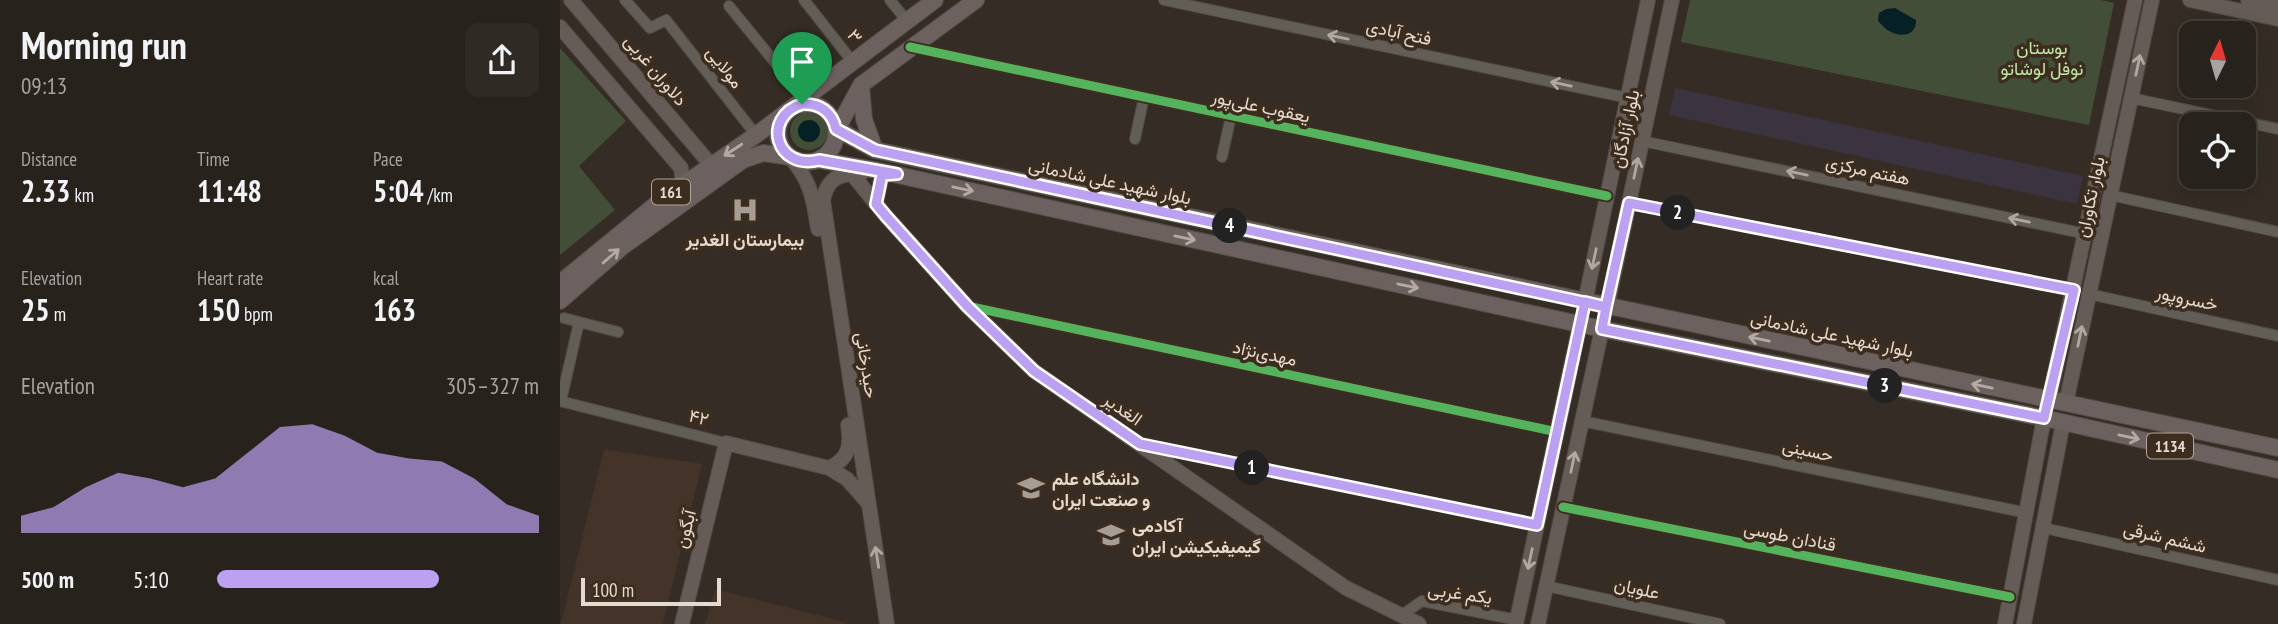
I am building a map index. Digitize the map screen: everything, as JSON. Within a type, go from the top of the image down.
[{"type":"main road","name":"دلاوران غربی","points":[[571,0],[710,165]]},
{"type":"main road","name":"161","points":[[560,283],[613,237],[683,184],[756,135],[935,0]]},
{"type":"main road","points":[[836,129],[830,115],[818,105],[802,104],[788,110],[782,117],[777,134],[783,151],[799,162],[809,163],[826,156],[835,144],[836,129],[861,85],[976,0]]},
{"type":"main road","name":"بلوار آزادگان","points":[[1585,302],[1648,0]]},
{"type":"main road","name":"بلوار آزادگان","points":[[1606,307],[1672,0]]},
{"type":"main road","name":"بلوار تکاوران","points":[[2066,403],[2086,234],[2135,0]]},
{"type":"main road","name":"بلوار تکاوران","points":[[2049,400],[2109,195],[2152,0]]},
{"type":"main road","points":[[2190,0],[2278,19]]},
{"type":"main road","points":[[2248,0],[2278,7]]},
{"type":"main road","points":[[560,27],[681,168],[683,184]]},
{"type":"main road","points":[[857,171],[860,156],[871,149],[864,119],[861,85]]},
{"type":"main road","name":"بلوار شهید علی شادمانی","points":[[836,129],[871,149],[1585,302]]},
{"type":"main road","name":"161","points":[[560,302],[622,247],[743,160],[762,153],[790,157]]},
{"type":"main road","name":"حیدرخانی","points":[[790,157],[803,172],[812,191],[850,440],[845,458],[829,468]]},
{"type":"main road","name":"1134","points":[[819,160],[857,171],[889,175],[1602,329],[2044,418],[2278,470]]},
{"type":"main road","name":"حیدرخانی","points":[[857,171],[843,174],[833,180],[826,187],[823,200],[887,624]]},
{"type":"main road","name":"الغدیر","points":[[857,171],[876,204],[967,306],[1034,371],[1346,588],[1419,624]]},
{"type":"main road","points":[[876,204],[889,175]]},
{"type":"main road","points":[[1517,622],[1585,302]]},
{"type":"main road","name":"1134","points":[[1585,302],[1606,307]]},
{"type":"main road","points":[[1538,624],[1606,307]]},
{"type":"main road","name":"بلوار شهید علی شادمانی","points":[[1606,307],[2049,400]]},
{"type":"main road","points":[[2005,624],[2049,400]]},
{"type":"main road","name":"1134","points":[[2049,400],[2278,448]]},
{"type":"main road","points":[[2024,624],[2066,403]]},
{"type":"main road","name":"۴۲","points":[[726,443],[829,468]]},
{"type":"main road","name":"آبگون","points":[[682,624],[726,443]]},
{"type":"main road","points":[[829,468],[847,479],[869,504]]},
{"type":"street","name":"مولایی","points":[[625,0],[650,29],[666,20],[756,135]]},
{"type":"street","name":"۳","points":[[804,0],[852,61]]},
{"type":"street","points":[[890,0],[907,20]]},
{"type":"street","name":"فتح آبادی","points":[[1164,0],[1628,97]]},
{"type":"street","points":[[729,6],[804,98]]},
{"type":"street","name":"یعقوب علی‌پور","points":[[909,47],[1607,196]]},
{"type":"street","points":[[1135,139],[1144,97]]},
{"type":"street","points":[[2131,98],[2278,129]]},
{"type":"street","points":[[1222,158],[1231,116]]},
{"type":"street","name":"هفتم مرکزی","points":[[1642,141],[2086,234]]},
{"type":"street","points":[[2109,195],[2278,232]]},
{"type":"street","name":"خسروپور","points":[[1629,203],[2081,292],[2278,335]]},
{"type":"street","name":"مهدی‌نژاد","points":[[967,306],[1557,432]]},
{"type":"street","points":[[564,318],[618,332]]},
{"type":"street","points":[[560,401],[579,322]]},
{"type":"street","name":"۴۲","points":[[560,401],[726,443]]},
{"type":"street","name":"حسینی","points":[[1582,421],[2027,513]]},
{"type":"street","points":[[1140,444],[1537,525]]},
{"type":"street","name":"قنادان طوسی","points":[[1563,507],[2010,597]]},
{"type":"street","name":"ششم شرقی","points":[[2044,528],[2278,580]]},
{"type":"street","name":"علویان","points":[[1546,586],[1720,624]]},
{"type":"street","name":"یکم غربی","points":[[1402,615],[1422,601],[1517,622]]},
{"type":"shaded area","points":[[1675,88],[2083,176],[2077,204],[1669,115]]},
{"type":"shaded area","points":[[604,449],[702,464],[663,624],[561,624]]},
{"type":"shaded area","points":[[715,589],[845,622],[846,624],[705,624]]},
{"type":"green space","name":"بوستان نوفل لوشاتو","points":[[1690,0],[2101,0],[2114,3],[2089,125],[1681,42]]},
{"type":"green space","points":[[560,48],[626,121],[579,166],[615,210],[560,255]]},
{"type":"green space","points":[[809,112],[823,117],[828,131],[823,145],[809,150],[795,145],[790,131],[795,117]]},
{"type":"water","points":[[1895,8],[1916,20],[1912,32],[1896,34],[1878,21],[1879,13]]},
{"type":"water","points":[[809,120],[817,123],[820,131],[817,139],[809,142],[801,139],[798,131],[801,123]]},
{"type":"cycle path","points":[[910,47],[1607,196]]},
{"type":"cycle path","points":[[967,306],[1557,432]]},
{"type":"cycle path","points":[[1563,507],[2010,597]]},
{"type":"place","name":"بیمارستان الغدیر","points":[[745,210]]},
{"type":"place","name":"دانشگاه علم و صنعت ایران","points":[[1031,488]]},
{"type":"place","name":"آکادمی گیمیفیکیشن ایران","points":[[1111,535]]},
{"type":"route","points":[[802,104],[788,110],[782,117],[777,134],[783,151],[799,162],[819,160],[897,174],[882,175],[876,204],[886,216],[967,306],[1034,371],[1140,444],[1537,525],[1580,324],[1585,302],[1606,307],[1629,203],[2074,290],[2044,418],[1602,329],[1606,307],[875,150],[836,129],[834,121],[825,109],[818,105],[802,104]]}]
